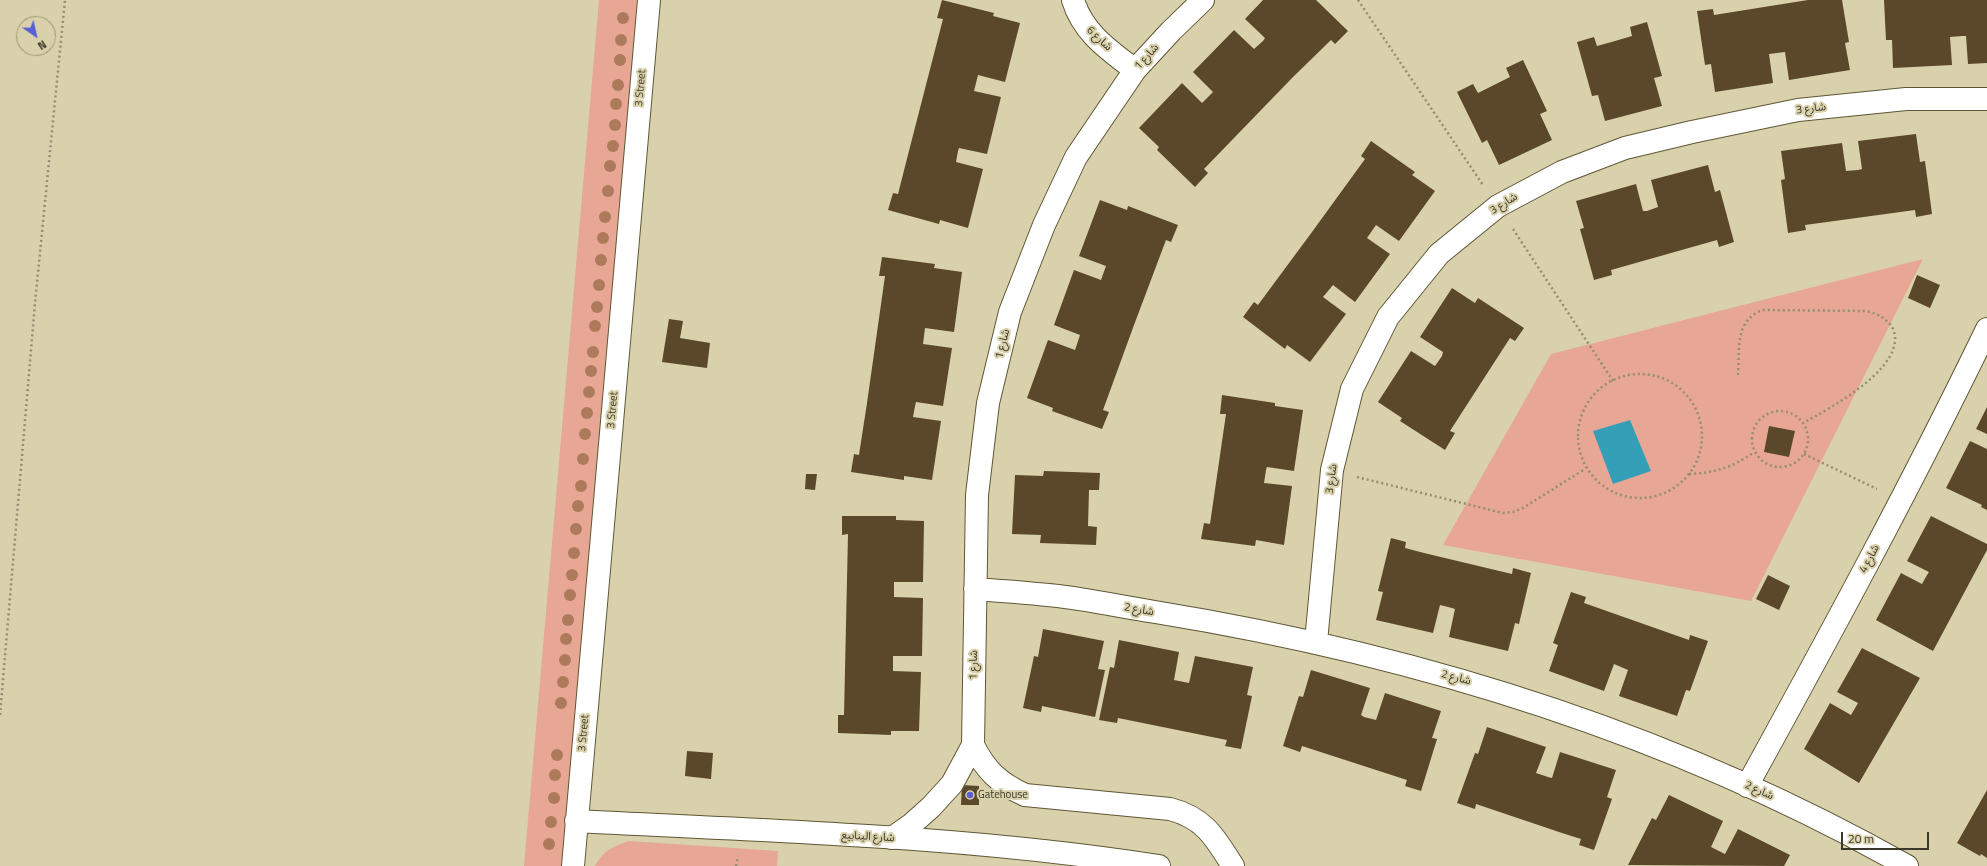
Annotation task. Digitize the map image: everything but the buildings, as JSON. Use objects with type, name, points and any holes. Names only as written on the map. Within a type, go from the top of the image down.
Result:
[{"type":"street","name":"3 Street","points":[[573,866],[649,0]]},
{"type":"street","name":"شارع 6","points":[[1073,0],[1076,11],[1085,26],[1096,39],[1135,70]]},
{"type":"street","name":"شارع 1","points":[[1203,0],[1171,30],[1135,70],[1076,157],[1044,225],[1010,312],[988,403],[977,495],[973,745],[981,762],[993,776],[1008,787],[1026,795],[1170,810],[1191,817],[1209,830],[1233,866]]},
{"type":"street","name":"شارع 3","points":[[1316,642],[1332,470],[1352,389],[1388,317],[1438,254],[1498,206],[1562,172],[1626,148],[1692,132],[1798,110],[1906,99],[1987,99]]},
{"type":"street","name":"شارع 4","points":[[1746,786],[1825,644],[1901,501],[1987,329]]},
{"type":"street","name":"شارع 2","points":[[975,589],[1060,596],[1235,625],[1316,642],[1470,682],[1532,701],[1646,742],[1806,812],[1907,866]]},
{"type":"street","name":"شارع 1","points":[[892,838],[912,824],[931,807],[952,784],[973,745]]},
{"type":"street","name":"شارع الينابيع","points":[[576,821],[892,838],[1008,848],[1159,866]]},
{"type":"path","points":[[0,715],[36,295],[65,0]]},
{"type":"path","points":[[1738,375],[1741,329],[1749,316],[1756,312],[1763,310],[1866,311],[1879,314],[1890,323],[1895,335],[1895,348],[1889,360],[1850,396],[1803,423]]},
{"type":"path","points":[[1638,374],[1661,377],[1681,389],[1696,408],[1702,430],[1700,454],[1689,474],[1670,490],[1648,498],[1620,496],[1599,485],[1585,469],[1578,449],[1578,428],[1584,409],[1596,392],[1613,381],[1638,374]]},
{"type":"path","points":[[1776,411],[1787,411],[1796,415],[1803,423],[1808,433],[1808,444],[1804,454],[1789,466],[1778,468],[1764,462],[1754,452],[1751,442],[1752,431],[1758,421],[1766,414],[1776,411]]},
{"type":"path","points":[[1689,474],[1717,471],[1743,460],[1754,452]]},
{"type":"path","points":[[1804,454],[1901,501]]},
{"type":"path","points":[[1332,470],[1503,513],[1514,512],[1523,508],[1585,469]]},
{"type":"shaded area","points":[[599,0],[649,0],[573,866],[524,866]]},
{"type":"shaded area","points":[[1923,259],[1751,601],[1443,545],[1551,354]]},
{"type":"shaded area","points":[[629,841],[778,851],[777,866],[595,866],[601,856],[609,850]]},
{"type":"water","points":[[1630,420],[1651,471],[1613,484],[1593,431]]},
{"type":"place","name":"Gatehouse","points":[[970,795]]}]
